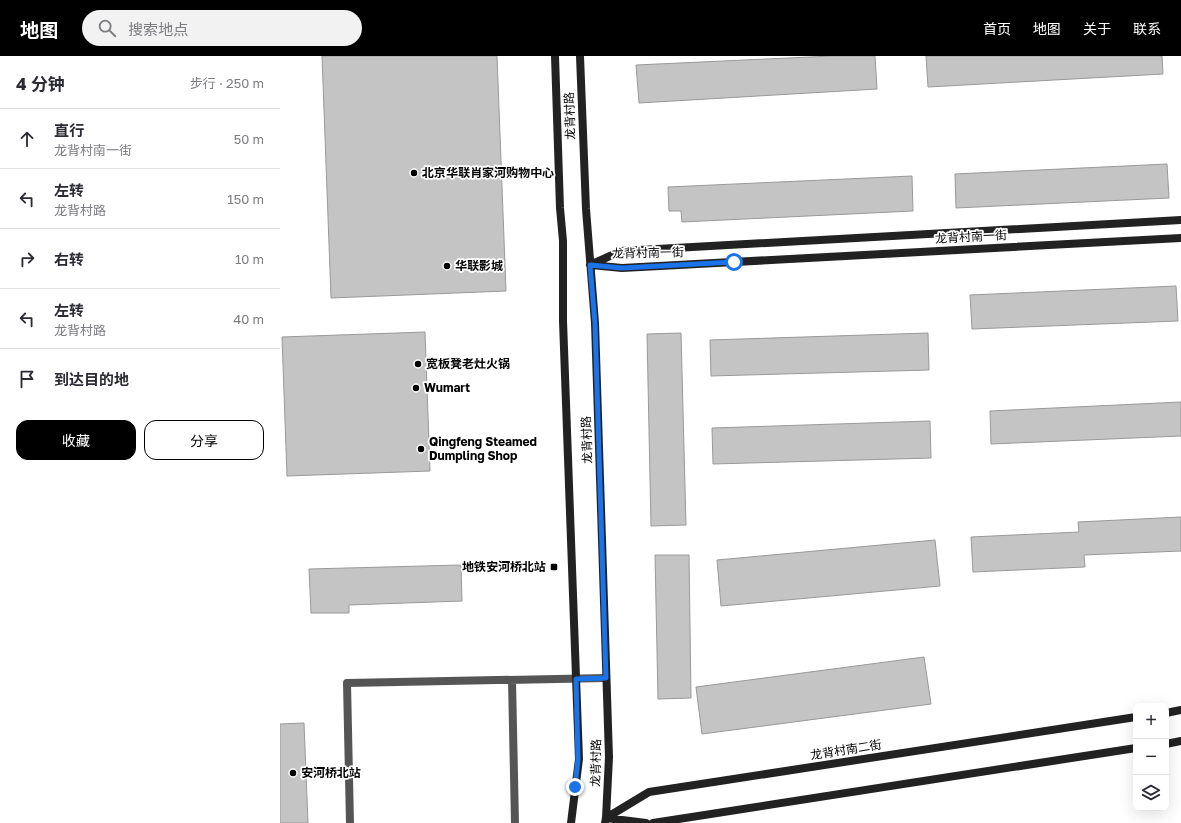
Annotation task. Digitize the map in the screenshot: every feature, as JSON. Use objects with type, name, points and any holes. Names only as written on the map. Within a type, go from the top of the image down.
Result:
[{"type":"street","name":"龙背村路","points":[[555,56],[560,208],[563,241],[563,320],[578,759],[571,823]]},
{"type":"street","name":"龙背村路","points":[[580,56],[586,209],[595,323],[609,757],[605,821]]},
{"type":"street","name":"龙背村南一街","points":[[590,265],[621,251],[1181,220]]},
{"type":"street","name":"龙背村南一街","points":[[590,265],[622,268],[1181,238]]},
{"type":"street","points":[[1169,712],[1181,710]]},
{"type":"street","name":"龙背村南二街","points":[[605,821],[649,792],[1133,717]]},
{"type":"street","points":[[1169,743],[1181,741]]},
{"type":"street","points":[[653,823],[1133,748]]},
{"type":"street","points":[[605,821],[646,823]]},
{"type":"lane","points":[[350,823],[347,683],[606,678]]},
{"type":"lane","points":[[512,680],[515,823]]},
{"type":"building","name":"北京华联肖家河购物中心","points":[[322,56],[497,56],[506,291],[331,298]]},
{"type":"building","points":[[832,56],[875,56],[877,89],[639,103],[636,65]]},
{"type":"building","points":[[926,56],[1162,56],[1163,74],[928,87]]},
{"type":"building","points":[[1167,164],[1169,198],[956,208],[955,174]]},
{"type":"building","points":[[912,176],[913,211],[682,222],[681,211],[669,211],[668,187]]},
{"type":"building","points":[[1176,286],[1178,321],[972,329],[970,295]]},
{"type":"building","points":[[425,332],[430,471],[287,476],[282,337]]},
{"type":"building","points":[[681,333],[686,525],[651,526],[647,334]]},
{"type":"building","points":[[928,333],[929,370],[711,376],[710,340]]},
{"type":"building","points":[[1181,402],[1181,436],[991,444],[990,411]]},
{"type":"building","points":[[930,421],[931,458],[713,464],[712,428]]},
{"type":"building","points":[[1181,517],[1181,551],[1084,555],[1085,567],[973,572],[971,537],[1079,532],[1078,522]]},
{"type":"building","points":[[935,540],[940,586],[721,606],[717,560]]},
{"type":"building","points":[[655,555],[689,555],[691,698],[658,699]]},
{"type":"building","points":[[461,565],[462,601],[349,605],[349,613],[311,613],[309,569]]},
{"type":"building","points":[[924,657],[931,704],[702,734],[696,687]]},
{"type":"building","name":"安河桥北站","points":[[304,723],[308,823],[280,823],[280,724]]},
{"type":"place","name":"北京华联肖家河购物中心","points":[[414,173]]},
{"type":"place","name":"华联影城","points":[[447,266]]},
{"type":"place","name":"宽板凳老灶火锅","points":[[418,364]]},
{"type":"place","name":"Wumart","points":[[416,388]]},
{"type":"place","name":"Qingfeng Steamed Dumpling Shop","points":[[421,449]]},
{"type":"place","name":"地铁安河桥北站","points":[[554,567]]},
{"type":"place","name":"安河桥北站","points":[[293,773]]},
{"type":"route","points":[[575,787],[578,759],[576,679],[606,678],[595,323],[590,265],[622,268],[734,262]]}]
